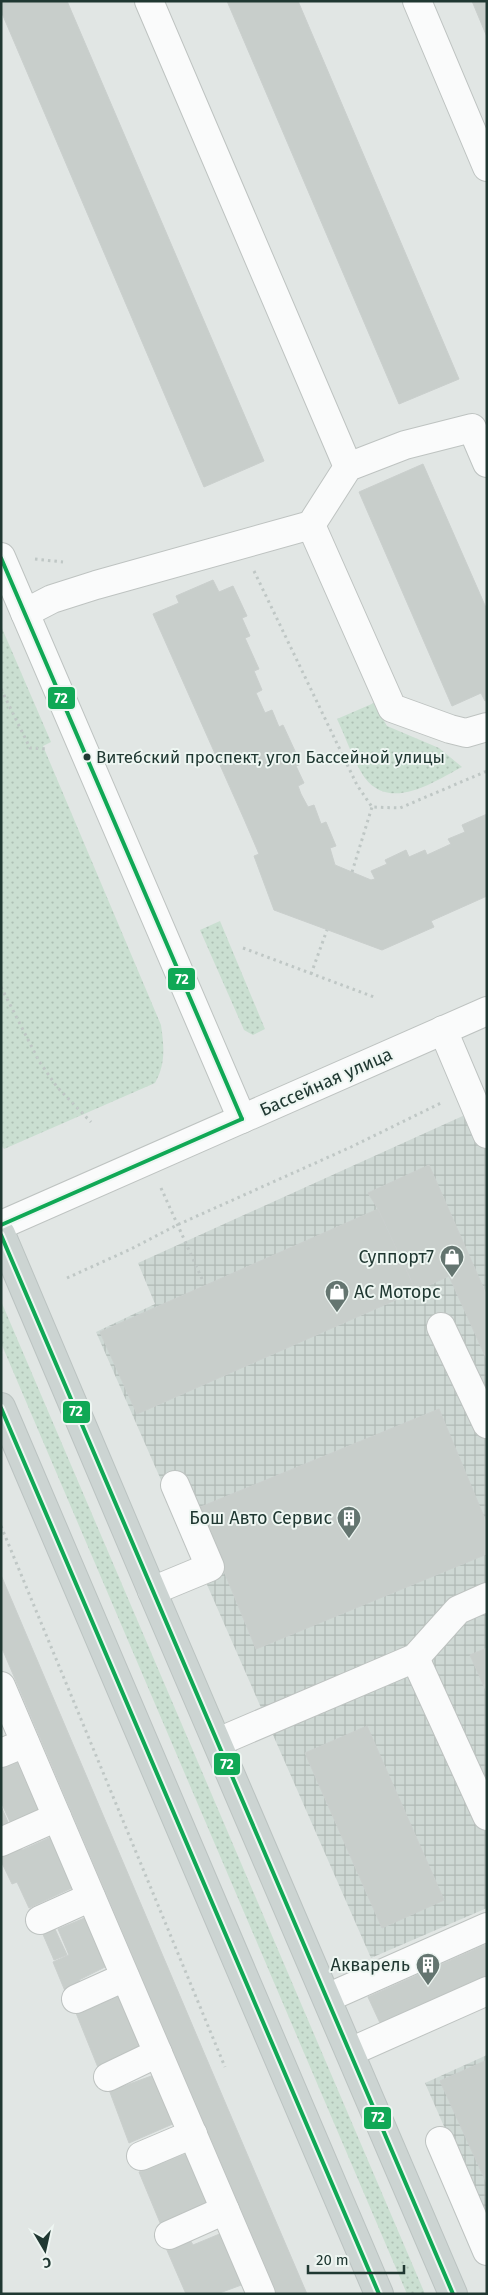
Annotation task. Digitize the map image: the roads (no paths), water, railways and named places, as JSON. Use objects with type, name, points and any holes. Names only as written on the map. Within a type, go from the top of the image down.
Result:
[{"type":"main road","points":[[1,1234],[454,2294]]},
{"type":"main road","points":[[1,1407],[379,2294]]},
{"type":"street","points":[[149,1],[348,467]]},
{"type":"street","points":[[417,1],[487,167]]},
{"type":"street","points":[[25,613],[52,599],[96,585],[311,525],[348,467],[405,445],[472,428],[487,463]]},
{"type":"street","points":[[311,525],[392,708],[450,730],[466,733],[487,727]]},
{"type":"street","points":[[14,558],[25,613],[242,1119]]},
{"type":"street","name":"Бассейная улица","points":[[1,1225],[487,1011]]},
{"type":"street","points":[[443,1030],[487,1134]]},
{"type":"street","points":[[442,1327],[483,1408]]},
{"type":"street","points":[[152,1591],[210,1567],[175,1485]]},
{"type":"street","points":[[218,1742],[416,1658],[458,1610],[487,1597]]},
{"type":"street","points":[[416,1658],[487,1816]]},
{"type":"street","points":[[1,1686],[13,1748],[57,1817],[260,2293]]},
{"type":"street","points":[[1,1842],[57,1817]]},
{"type":"street","points":[[40,1920],[91,1897]]},
{"type":"street","points":[[327,1998],[487,1928]]},
{"type":"street","points":[[76,1999],[125,1977]]},
{"type":"street","points":[[350,2052],[487,1991]]},
{"type":"street","points":[[108,2077],[158,2053]]},
{"type":"street","points":[[141,2156],[193,2134]]},
{"type":"street","points":[[440,2141],[487,2252]]},
{"type":"street","points":[[169,2235],[225,2210]]},
{"type":"place","name":"Витебский проспект, угол Бассейной улицы","points":[[87,757]]},
{"type":"place","name":"Суппорт7","points":[[452,1278]]},
{"type":"place","name":"АС Моторс","points":[[337,1313]]},
{"type":"place","name":"Бош Авто Сервис","points":[[349,1539]]},
{"type":"place","name":"Акварель","points":[[428,1986]]}]
